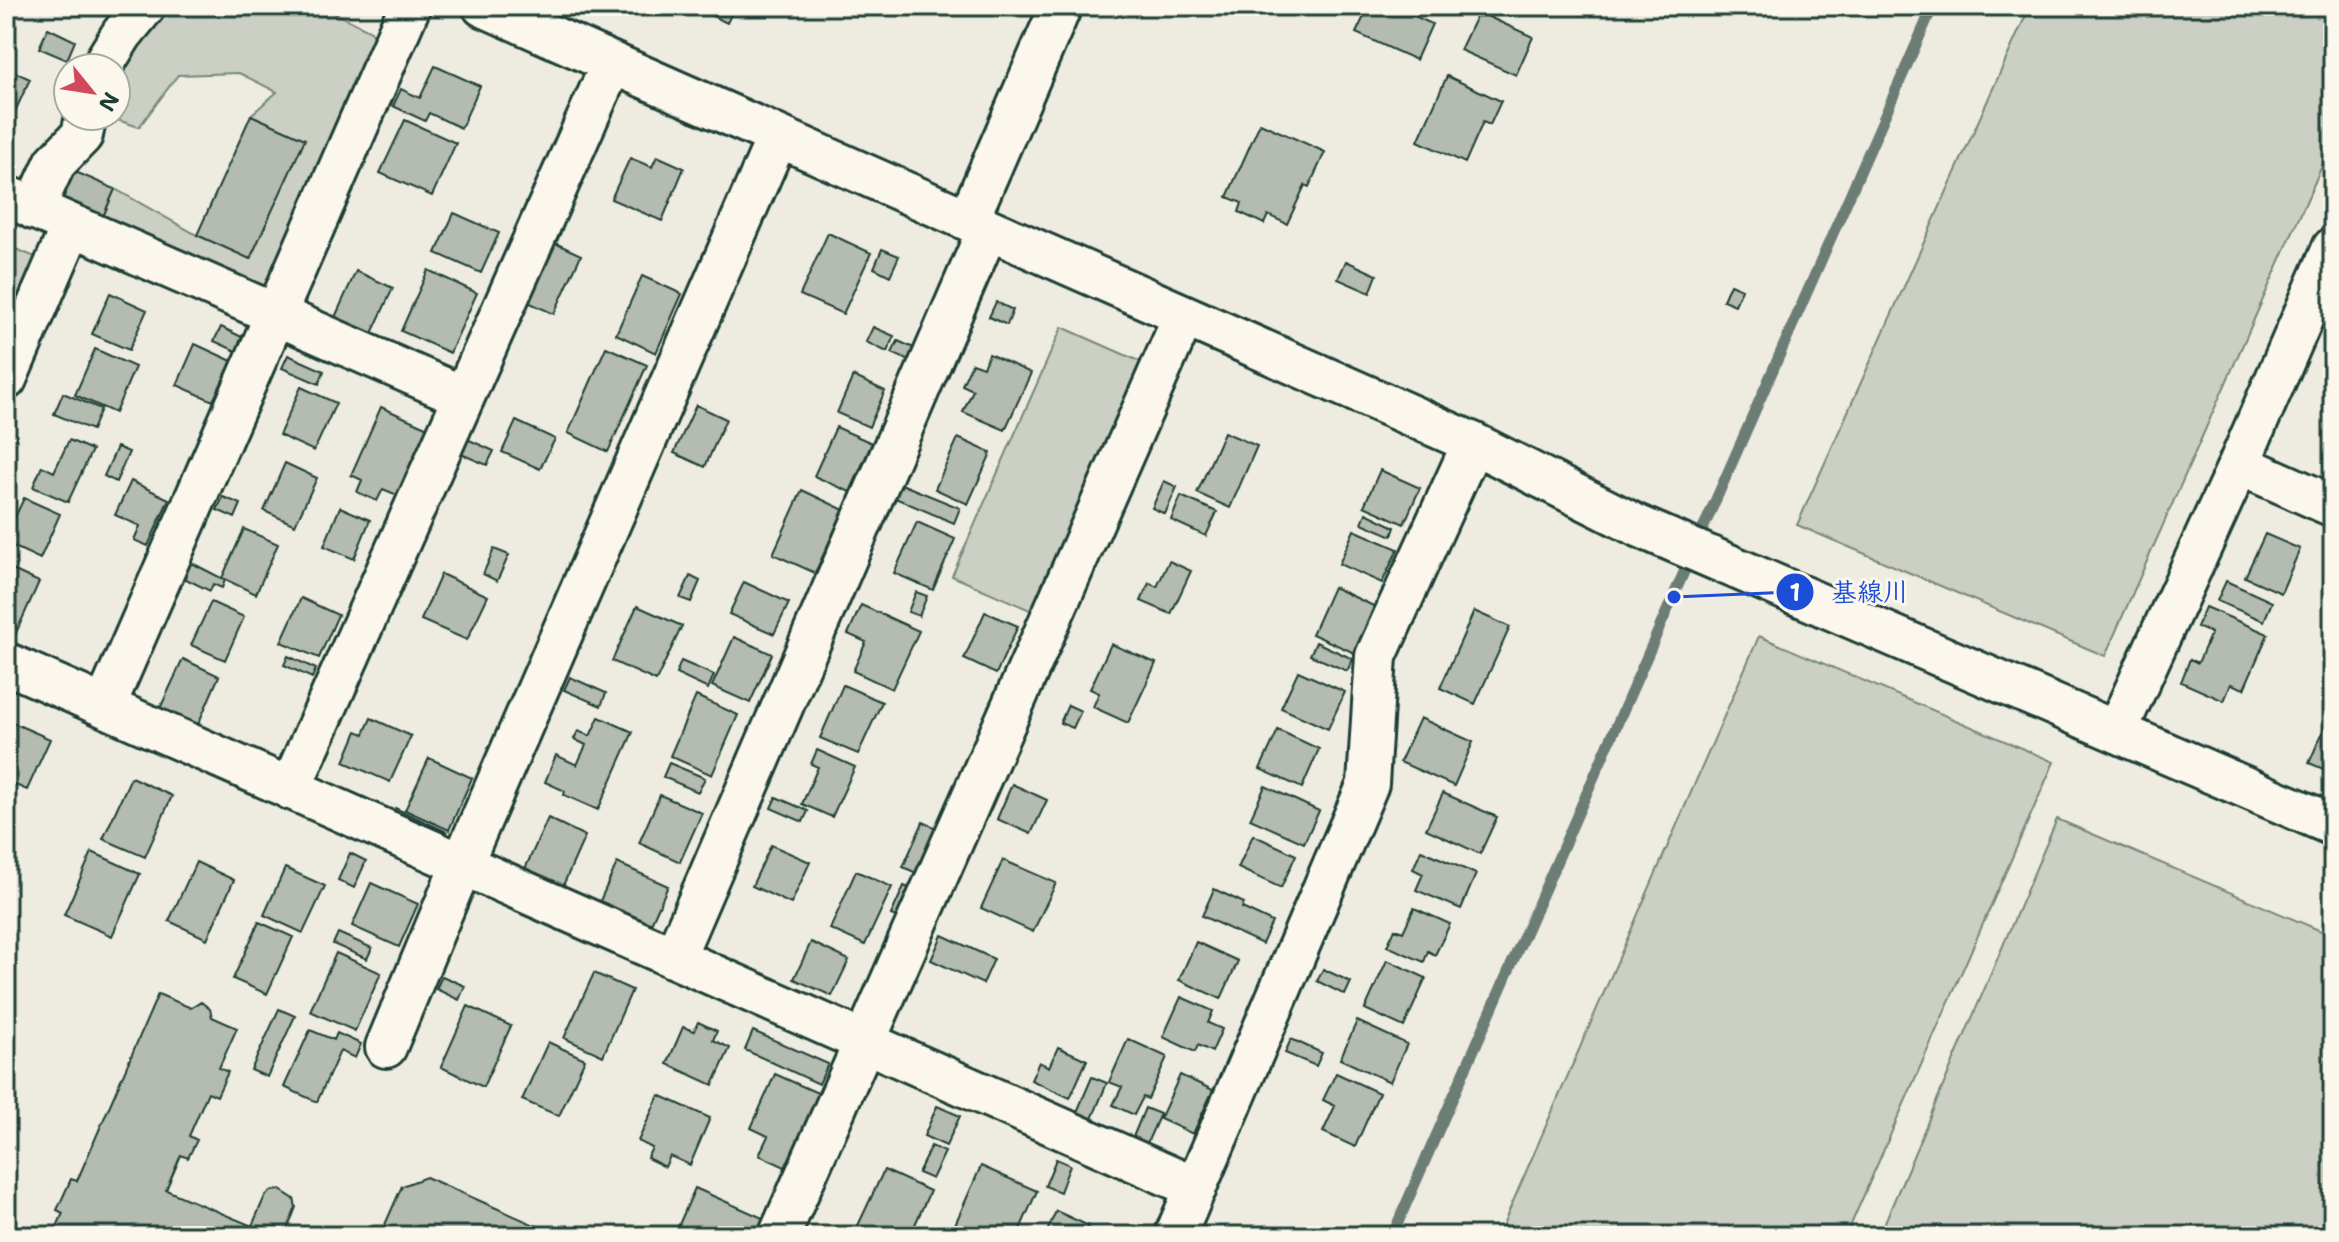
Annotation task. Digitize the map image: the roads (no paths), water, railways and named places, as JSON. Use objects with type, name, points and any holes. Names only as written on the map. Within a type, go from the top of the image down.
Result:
[{"type":"street","points":[[111,52],[145,6]]},
{"type":"street","points":[[105,706],[410,6]]},
{"type":"street","points":[[483,6],[1473,443],[1636,525],[2333,825]]},
{"type":"street","points":[[674,958],[978,225],[1061,6]]},
{"type":"street","points":[[290,789],[612,63]]},
{"type":"street","points":[[83,132],[20,202],[464,397]]},
{"type":"street","points":[[386,1047],[462,864],[778,136]]},
{"type":"street","points":[[6,379],[72,225]]},
{"type":"street","points":[[2117,730],[2239,464],[2333,248]]},
{"type":"street","points":[[779,1236],[1184,316]]},
{"type":"street","points":[[1175,1236],[1368,784],[1376,656],[1473,443]]},
{"type":"street","points":[[2239,464],[2333,506]]},
{"type":"street","points":[[6,663],[1196,1188]]},
{"type":"waterway","points":[[1392,1236],[1933,6]]},
{"type":"place","name":"基線川","points":[[1674,597]]}]
